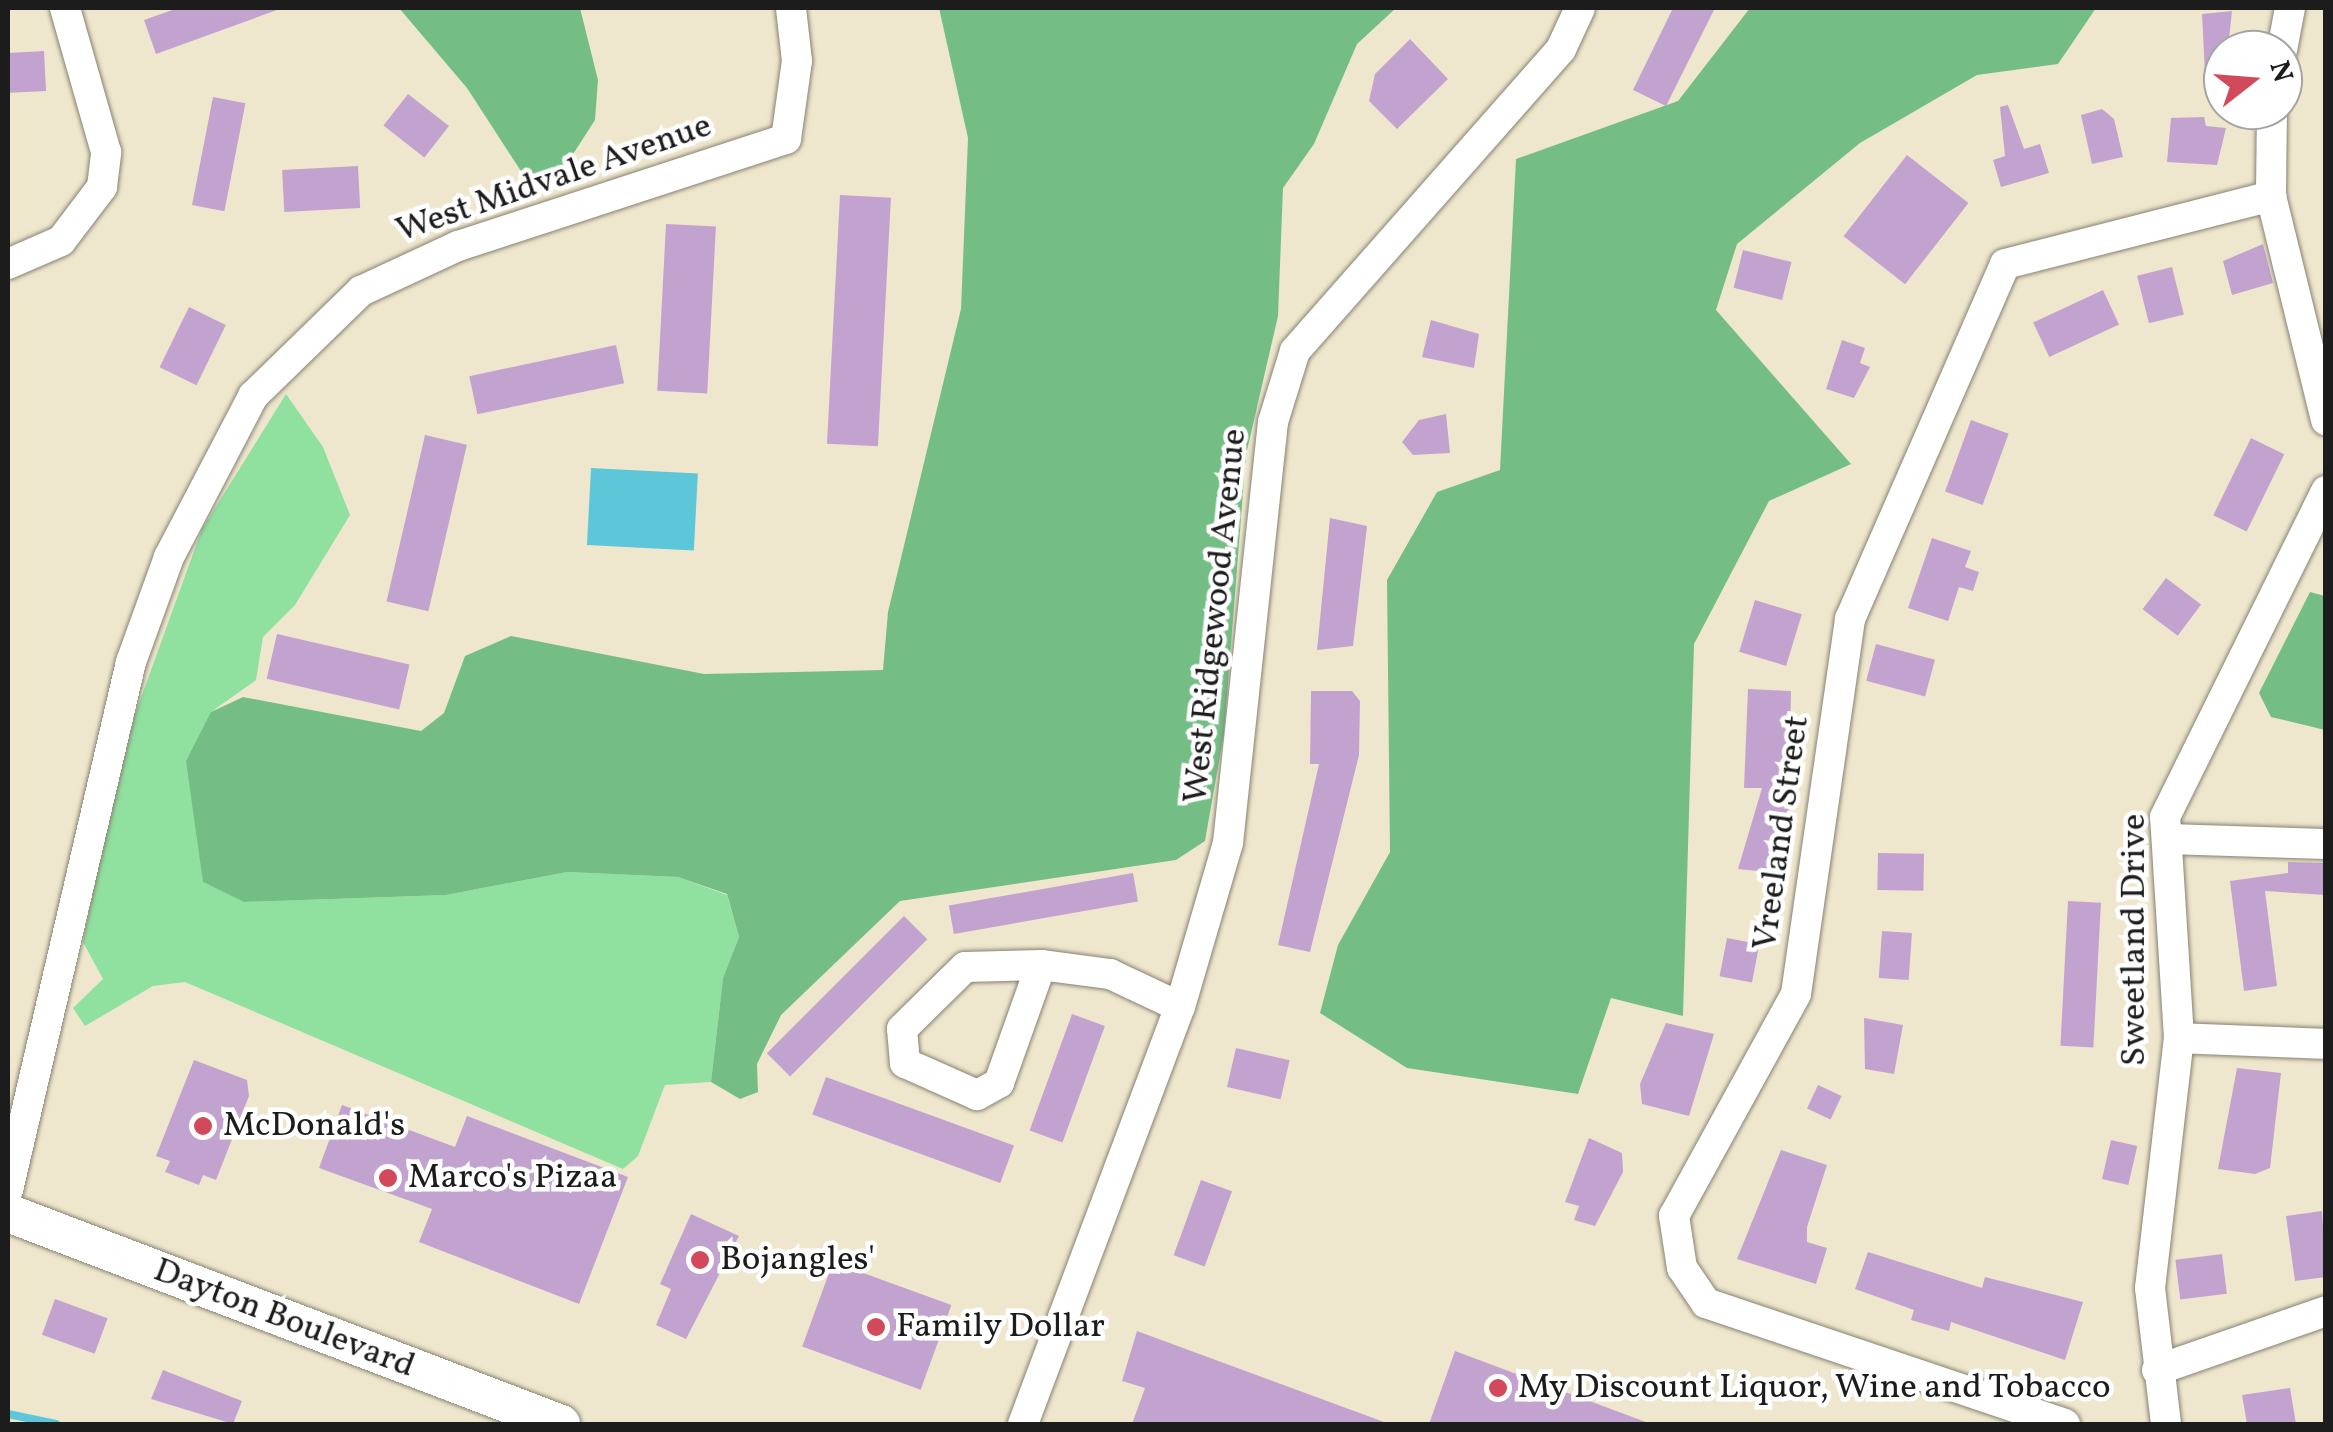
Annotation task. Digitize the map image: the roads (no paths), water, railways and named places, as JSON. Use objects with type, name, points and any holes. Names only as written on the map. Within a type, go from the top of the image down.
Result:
[{"type":"main road","name":"Dayton Boulevard","points":[[8,1213],[561,1424]]},
{"type":"street","points":[[8,264],[61,241],[102,187],[106,152],[65,8]]},
{"type":"street","name":"West Midvale Avenue","points":[[8,1190],[131,662],[169,556],[253,396],[360,291],[458,246],[786,139],[797,61],[791,8]]},
{"type":"street","name":"West Ridgewood Avenue","points":[[1023,1424],[1180,1006],[1244,756],[1272,422],[1295,351],[1560,49],[1580,8]]},
{"type":"street","points":[[2272,130],[2271,196],[2326,420]]},
{"type":"street","name":"Vreeland Street","points":[[2064,1424],[1706,1303],[1682,1268],[1674,1216],[1796,994],[1850,619],[2005,264],[2271,196]]},
{"type":"street","name":"Sweetland Drive","points":[[2166,1424],[2150,1288],[2179,1038],[2167,839],[2177,778],[2268,619],[2326,490]]},
{"type":"street","points":[[2167,839],[2326,844]]},
{"type":"street","points":[[1041,966],[999,1083],[977,1095],[906,1063],[902,1029],[964,967],[1041,966],[1110,974],[1180,1006]]},
{"type":"street","points":[[2179,1038],[2326,1044]]},
{"type":"street","points":[[2158,1370],[2326,1311]]},
{"type":"water","points":[[591,468],[698,474],[694,550],[587,545]]},
{"type":"waterway","points":[[8,1414],[56,1424]]},
{"type":"place","name":"McDonald's","points":[[203,1126]]},
{"type":"place","name":"Marco's Pizaa","points":[[388,1178]]},
{"type":"place","name":"Bojangles'","points":[[700,1260]]},
{"type":"place","name":"Family Dollar","points":[[876,1327]]},
{"type":"place","name":"My Discount Liquor, Wine and Tobacco","points":[[1498,1388]]}]
